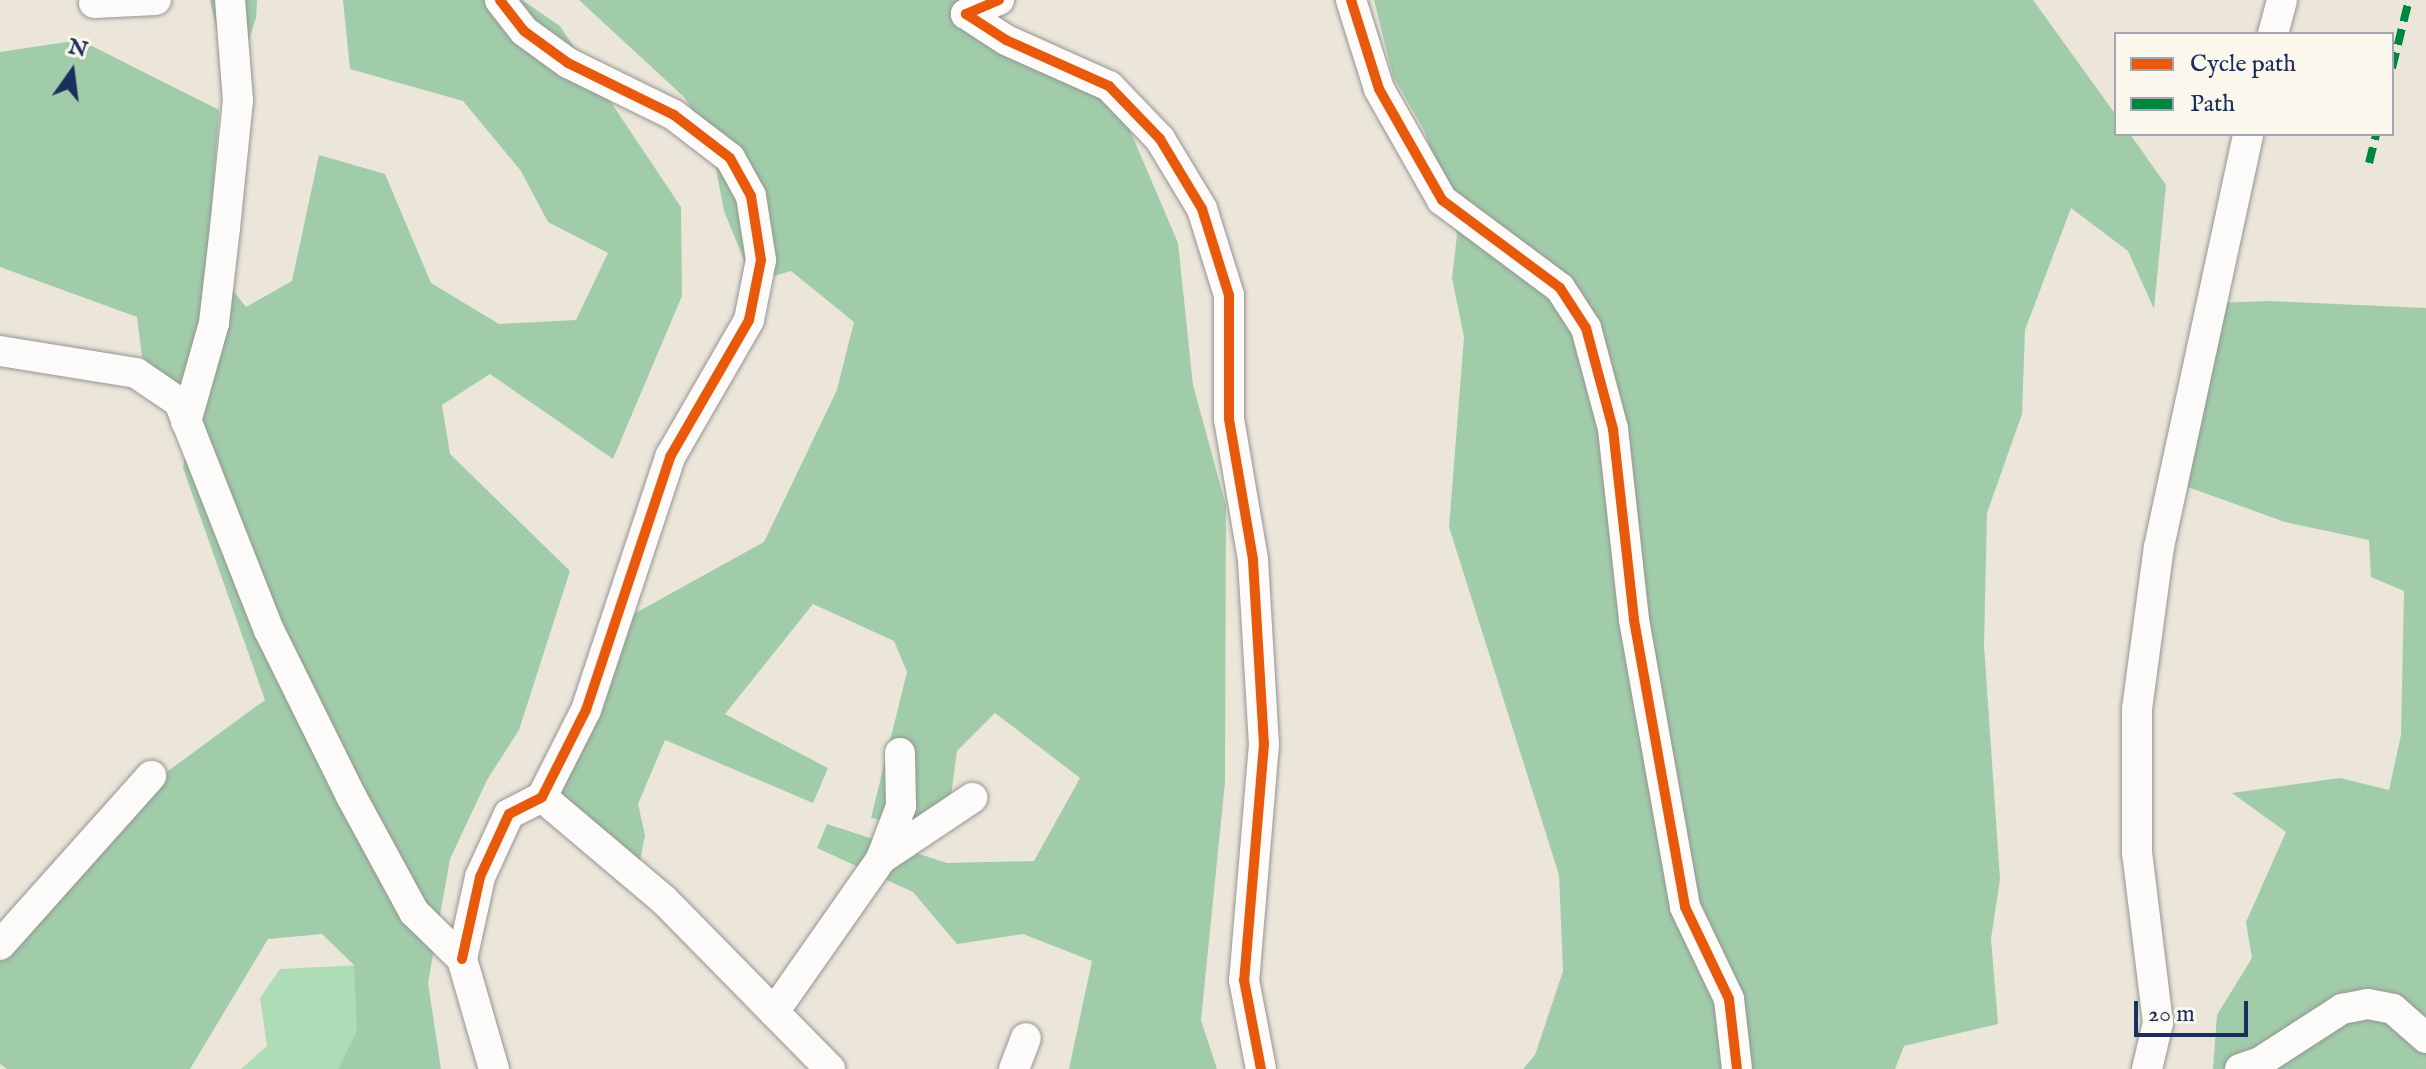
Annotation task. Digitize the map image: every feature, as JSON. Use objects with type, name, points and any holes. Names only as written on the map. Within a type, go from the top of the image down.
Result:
[{"type":"street","points":[[94,3],[156,0]]},
{"type":"street","points":[[186,422],[214,323],[225,228],[238,101],[230,0]]},
{"type":"street","points":[[494,1069],[462,959],[480,877],[509,814],[542,797],[586,710],[670,457],[749,320],[761,260],[751,196],[730,158],[674,115],[568,63],[524,31],[500,0]]},
{"type":"street","points":[[999,0],[966,14],[1006,40],[1109,86],[1160,139],[1202,209],[1229,295],[1229,419],[1253,560],[1264,744],[1244,980],[1261,1069]]},
{"type":"street","points":[[1351,0],[1379,89],[1442,200],[1560,288],[1586,328],[1613,429],[1634,620],[1685,907],[1729,999],[1737,1069]]},
{"type":"street","points":[[2274,32],[2282,0]]},
{"type":"street","points":[[2147,1069],[2158,1023],[2137,853],[2137,709],[2159,547],[2248,136]]},
{"type":"street","points":[[0,351],[136,373],[179,402],[269,630],[351,796],[414,912],[462,959]]},
{"type":"street","points":[[774,1012],[881,859],[901,806],[900,753]]},
{"type":"street","points":[[1,942],[151,776]]},
{"type":"street","points":[[542,797],[664,900],[830,1069]]},
{"type":"street","points":[[881,859],[972,798]]},
{"type":"street","points":[[2240,1069],[2260,1062],[2342,1009],[2368,1004],[2393,1009],[2426,1038]]},
{"type":"street","points":[[2125,1069],[2158,1023]]},
{"type":"street","points":[[1014,1069],[1026,1038]]},
{"type":"green space","points":[[210,0],[257,0],[256,18],[231,93]]},
{"type":"green space","points":[[343,0],[522,0],[560,26],[681,207],[682,296],[613,459],[490,374],[442,405],[450,454],[570,571],[519,730],[487,780],[450,859],[428,983],[441,1069],[338,1069],[357,1031],[354,965],[322,934],[268,939],[190,1069],[7,1069],[0,1064],[0,941],[164,774],[265,700],[183,468],[194,396],[142,357],[137,317],[0,267],[0,52],[80,40],[219,110],[208,258],[246,307],[292,281],[319,155],[385,174],[431,283],[499,324],[576,320],[608,253],[548,222],[521,171],[463,101],[350,69]]},
{"type":"green space","points":[[579,0],[968,0],[1064,60],[1129,128],[1178,243],[1193,385],[1226,506],[1225,782],[1201,1020],[1217,1069],[1069,1069],[1092,961],[1023,934],[957,944],[913,892],[817,848],[827,824],[947,863],[1034,861],[1080,778],[995,713],[957,751],[946,833],[871,818],[907,672],[894,641],[813,604],[725,714],[828,768],[813,803],[665,740],[638,804],[645,835],[638,871],[579,819],[546,766],[601,632],[764,542],[837,390],[854,322],[791,271],[753,282],[724,211],[710,137],[684,97]]},
{"type":"green space","points":[[1374,0],[2033,0],[2114,112],[2114,136],[2131,136],[2166,185],[2154,309],[2128,251],[2071,208],[2025,330],[2022,414],[1987,513],[1984,645],[2000,879],[1991,939],[1998,1024],[1904,1046],[1895,1069],[1523,1069],[1535,1055],[1563,971],[1559,875],[1449,527],[1464,337],[1452,278],[1457,235],[1425,132],[1393,76]]},
{"type":"green space","points":[[2269,301],[2426,308],[2426,1069],[2213,1069],[2217,1015],[2252,958],[2246,922],[2286,832],[2232,793],[2340,778],[2389,790],[2401,735],[2404,591],[2371,577],[2369,540],[2285,522],[2182,485],[2215,303]]},
{"type":"green space","points":[[361,965],[357,1069],[241,1069],[267,1046],[260,998],[280,969]]},
{"type":"marked path","points":[[2394,60],[2409,0]]},
{"type":"marked path","points":[[2369,163],[2376,136]]},
{"type":"cycle path","points":[[462,959],[480,877],[509,814],[542,797],[586,710],[670,457],[749,320],[761,260],[751,196],[730,158],[674,115],[568,63],[524,31],[500,0]]},
{"type":"cycle path","points":[[999,0],[966,14],[1006,40],[1109,86],[1160,139],[1202,209],[1229,295],[1229,419],[1253,560],[1264,744],[1244,980],[1261,1069]]},
{"type":"cycle path","points":[[1351,0],[1379,89],[1442,200],[1560,288],[1586,328],[1613,429],[1634,620],[1685,907],[1729,999],[1737,1069]]}]
